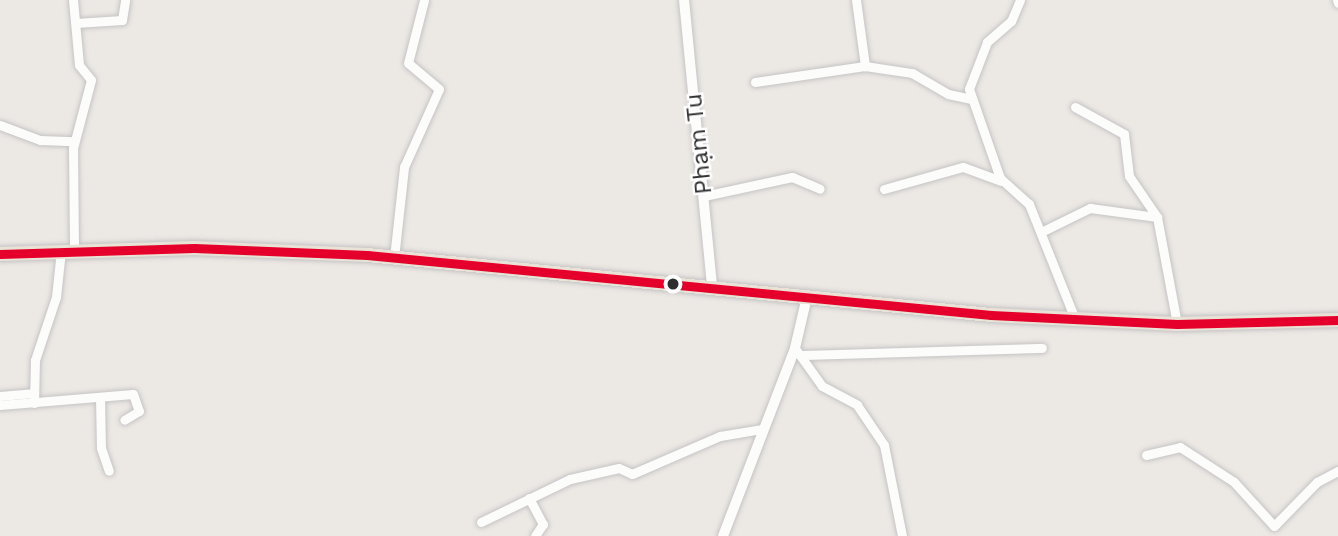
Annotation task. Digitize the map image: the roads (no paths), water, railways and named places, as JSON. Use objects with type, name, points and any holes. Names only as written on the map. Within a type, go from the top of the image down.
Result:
[{"type":"highway","points":[[0,254],[67,249],[394,258],[1075,319],[1177,324],[1338,320]]},
{"type":"street","points":[[33,398],[67,249],[74,141],[91,80],[79,65],[73,0]]},
{"type":"street","points":[[76,23],[122,20],[125,0]]},
{"type":"street","points":[[394,258],[404,167],[439,89],[408,63],[424,0]]},
{"type":"street","name":"Phạm Tu","points":[[684,0],[712,288]]},
{"type":"street","points":[[856,0],[865,66]]},
{"type":"street","points":[[1001,181],[971,99],[971,78],[987,42],[1011,21],[1020,0]]},
{"type":"street","points":[[755,82],[865,66],[912,73],[948,94],[971,99]]},
{"type":"street","points":[[1074,107],[1124,134],[1129,176],[1157,218],[1177,324]]},
{"type":"street","points":[[0,125],[40,140],[74,141]]},
{"type":"street","points":[[884,189],[963,167],[1001,181],[1029,204],[1075,319]]},
{"type":"street","points":[[704,196],[774,178],[800,178],[820,189]]},
{"type":"street","points":[[1041,232],[1090,208],[1157,218]]},
{"type":"street","points":[[723,536],[762,429],[798,351],[807,297]]},
{"type":"street","points":[[798,351],[1042,348]]},
{"type":"street","points":[[798,351],[822,386],[857,405],[884,445],[902,536]]},
{"type":"street","points":[[0,396],[137,397],[138,414],[124,420]]},
{"type":"street","points":[[100,397],[100,448],[109,471]]},
{"type":"street","points":[[0,405],[33,398]]},
{"type":"street","points":[[481,522],[577,477],[619,468],[632,474],[720,436],[762,429]]},
{"type":"street","points":[[1146,455],[1180,447],[1234,482],[1274,526],[1317,482],[1338,471]]},
{"type":"street","points":[[528,498],[543,524],[535,536]]}]
